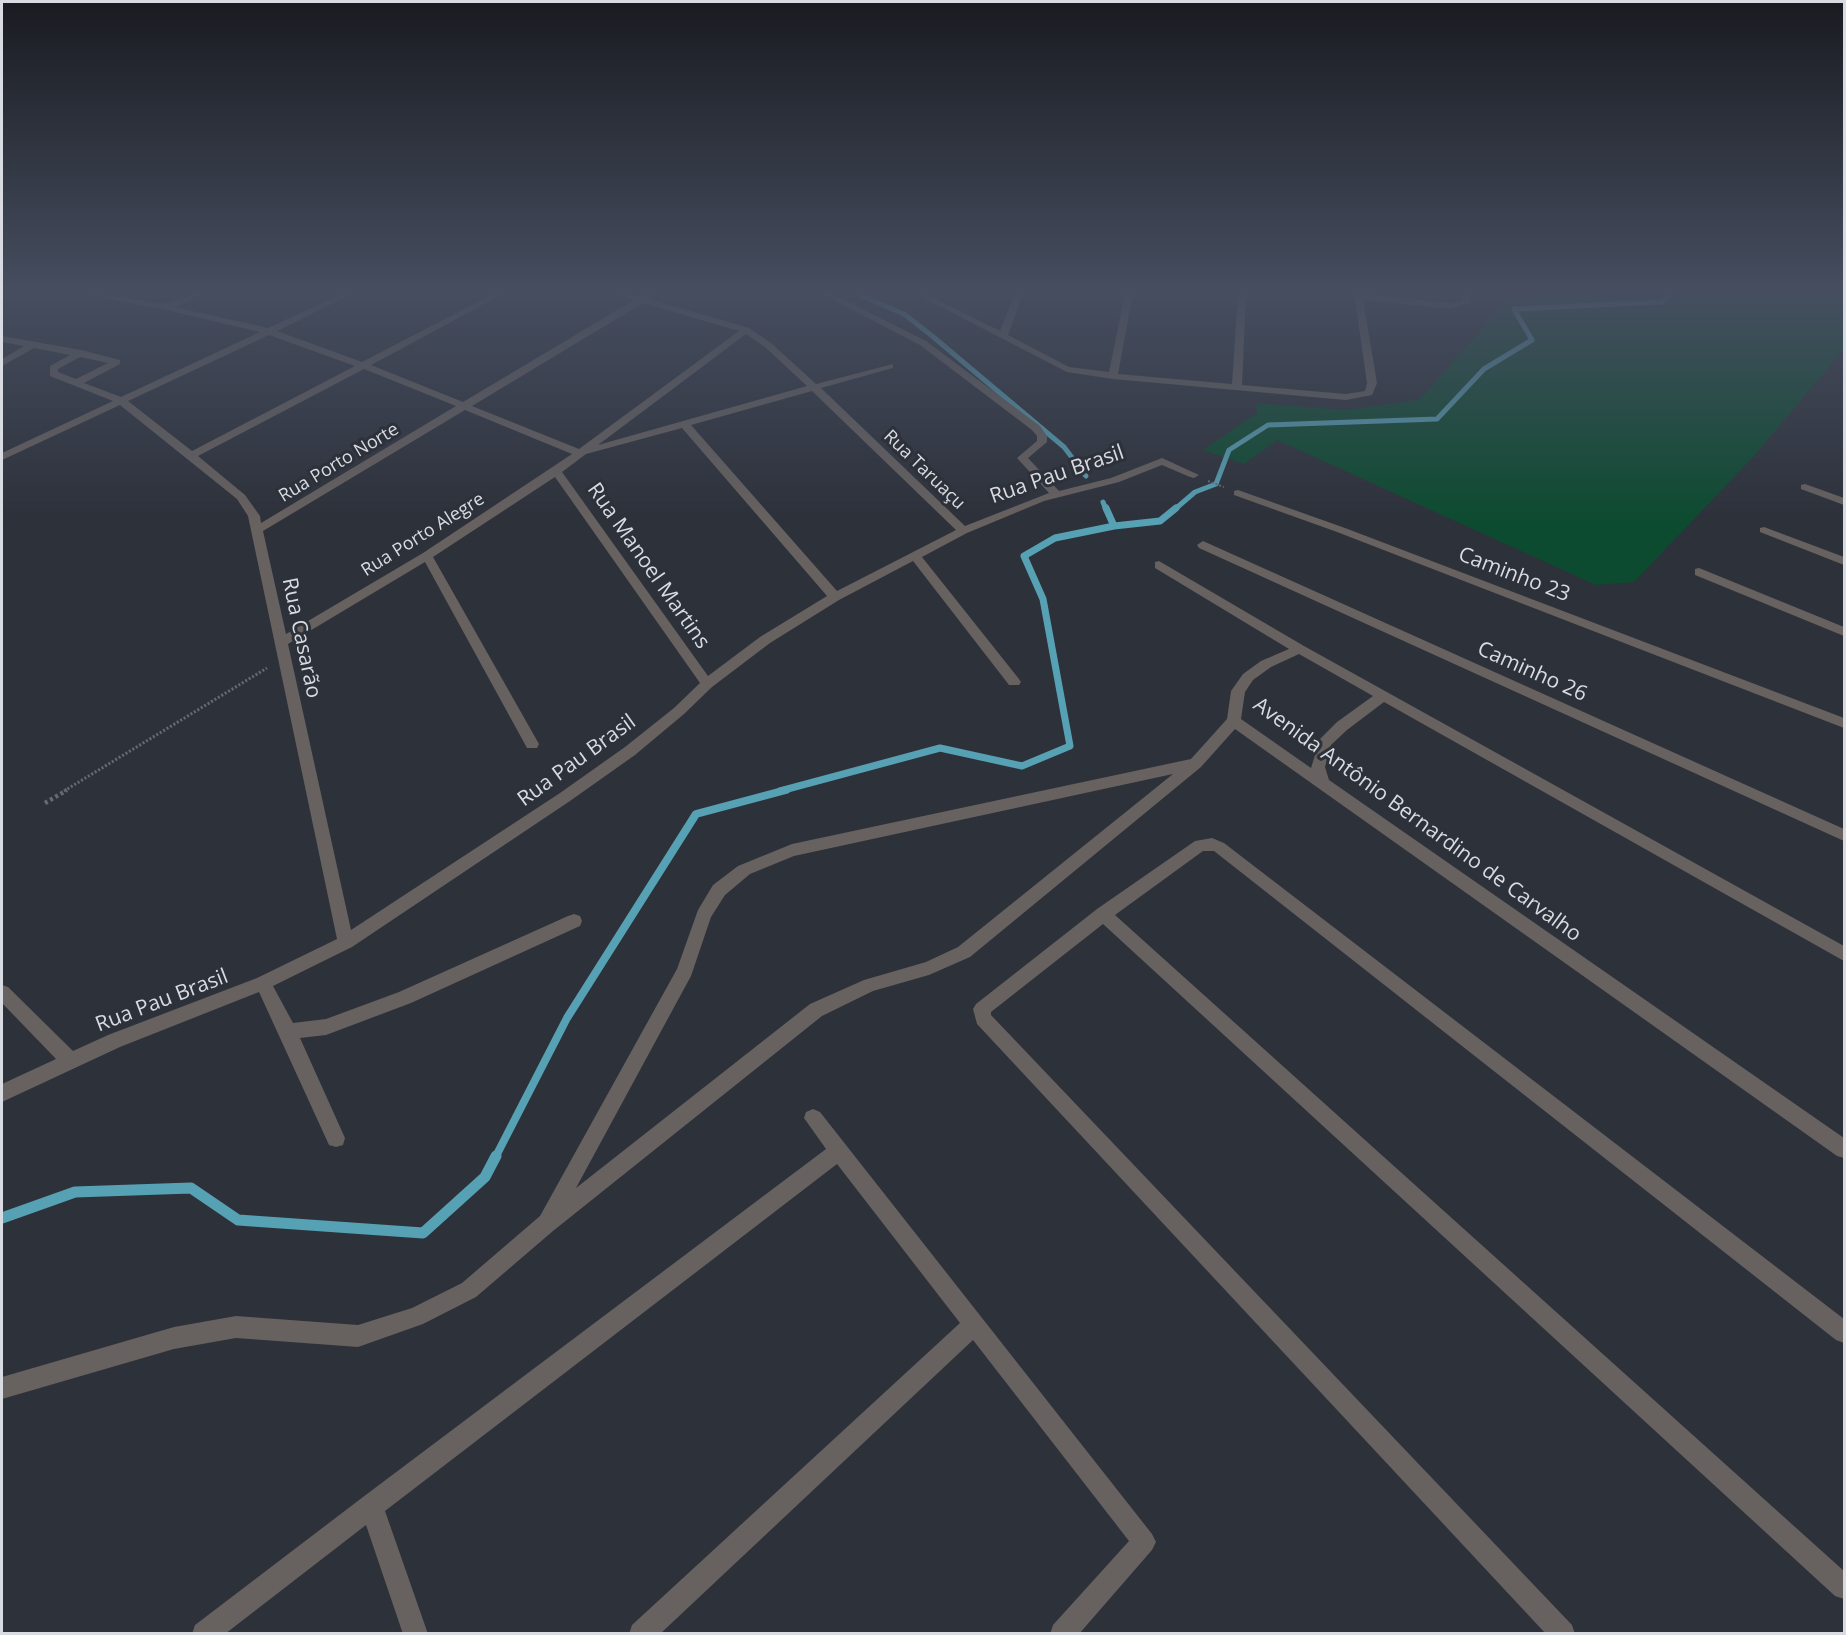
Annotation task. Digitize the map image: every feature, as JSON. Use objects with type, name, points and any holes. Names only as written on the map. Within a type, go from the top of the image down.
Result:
[{"type":"street","name":"Rua Casarão","points":[[54,369],[52,372],[54,375],[120,400],[192,455],[241,497],[254,516],[346,942]]},
{"type":"street","points":[[76,384],[105,369]]},
{"type":"street","points":[[2,457],[186,369]]},
{"type":"street","points":[[192,455],[359,369]]},
{"type":"street","points":[[373,369],[580,453],[686,426],[879,369]]},
{"type":"street","name":"Rua Porto Norte","points":[[257,530],[527,369]]},
{"type":"street","name":"Rua Porto Alegre","points":[[281,642],[427,556],[556,471],[693,369]]},
{"type":"street","name":"Rua Taruaçu","points":[[795,369],[963,531]]},
{"type":"street","points":[[958,369],[1036,428],[1042,436],[1042,442],[1022,458],[1056,494]]},
{"type":"street","points":[[1069,369],[1113,376],[1346,397],[1369,393],[1372,383],[1370,369]]},
{"type":"street","points":[[1113,376],[1114,369]]},
{"type":"street","points":[[1237,387],[1238,369]]},
{"type":"street","points":[[686,426],[836,597]]},
{"type":"street","name":"Rua Pau Brasil","points":[[2,1093],[69,1061],[263,983],[346,942],[565,797],[630,751],[679,711],[707,684],[765,640],[836,597],[963,531],[1056,494],[1115,480],[1155,462],[1162,461],[1194,475]]},
{"type":"street","name":"Rua Manoel Martins","points":[[556,471],[707,684]]},
{"type":"street","points":[[1805,487],[1845,502]]},
{"type":"street","name":"Caminho 23","points":[[1238,493],[1341,530],[1845,723]]},
{"type":"street","points":[[1764,530],[1845,561]]},
{"type":"street","name":"Caminho 26","points":[[1203,545],[1845,835]]},
{"type":"street","points":[[427,556],[532,744]]},
{"type":"street","points":[[916,557],[1014,682]]},
{"type":"street","points":[[1159,565],[1299,649],[1845,954]]},
{"type":"street","points":[[1699,572],[1845,632]]},
{"type":"street","name":"Avenida Antônio Bernardino de Carvalho","points":[[1299,649],[1266,664],[1248,677],[1238,691],[1234,721],[1845,1149]]},
{"type":"street","points":[[1322,782],[1318,767],[1325,743],[1342,726],[1383,696]]},
{"type":"street","points":[[2,1388],[174,1338],[236,1327],[358,1336],[416,1317],[469,1290],[546,1224],[816,1010],[870,985],[929,968],[964,952],[1196,763],[1234,721]]},
{"type":"street","points":[[546,1224],[685,971],[704,915],[719,890],[744,870],[792,850],[1196,763]]},
{"type":"street","points":[[1563,1634],[981,1015],[985,1007],[1103,914],[1200,845],[1212,844],[1219,847],[1845,1332]]},
{"type":"street","points":[[1103,914],[1845,1587]]},
{"type":"street","points":[[288,1032],[326,1027],[405,998],[574,921]]},
{"type":"street","points":[[263,983],[336,1138]]},
{"type":"street","points":[[2,992],[69,1061]]},
{"type":"street","points":[[813,1118],[1144,1542],[1062,1634]]},
{"type":"street","points":[[204,1634],[839,1151]]},
{"type":"street","points":[[641,1634],[974,1324]]},
{"type":"street","points":[[371,1505],[416,1634]]},
{"type":"path","points":[[1194,475],[1238,493]]},
{"type":"path","points":[[45,803],[285,657]]},
{"type":"green space","points":[[1446,369],[1827,369],[1754,456],[1634,582],[1596,585],[1277,440],[1244,464],[1203,450],[1257,413],[1256,403],[1345,410],[1419,400]]},
{"type":"waterway","points":[[972,369],[1064,447],[1086,476]]},
{"type":"waterway","points":[[1174,510],[1195,492],[1216,484],[1229,450],[1268,425],[1437,419],[1484,369]]},
{"type":"waterway","points":[[1103,502],[1106,510]]},
{"type":"waterway","points":[[1106,508],[1114,526]]},
{"type":"waterway","points":[[1114,526],[1160,521],[1176,508]]},
{"type":"waterway","points":[[780,791],[940,748],[1022,766],[1070,746],[1043,599],[1024,556],[1055,538],[1114,526]]},
{"type":"waterway","points":[[495,1158],[567,1018],[696,814],[786,790]]},
{"type":"waterway","points":[[2,1218],[75,1192],[191,1188],[238,1220],[423,1233],[485,1177],[496,1156]]}]
